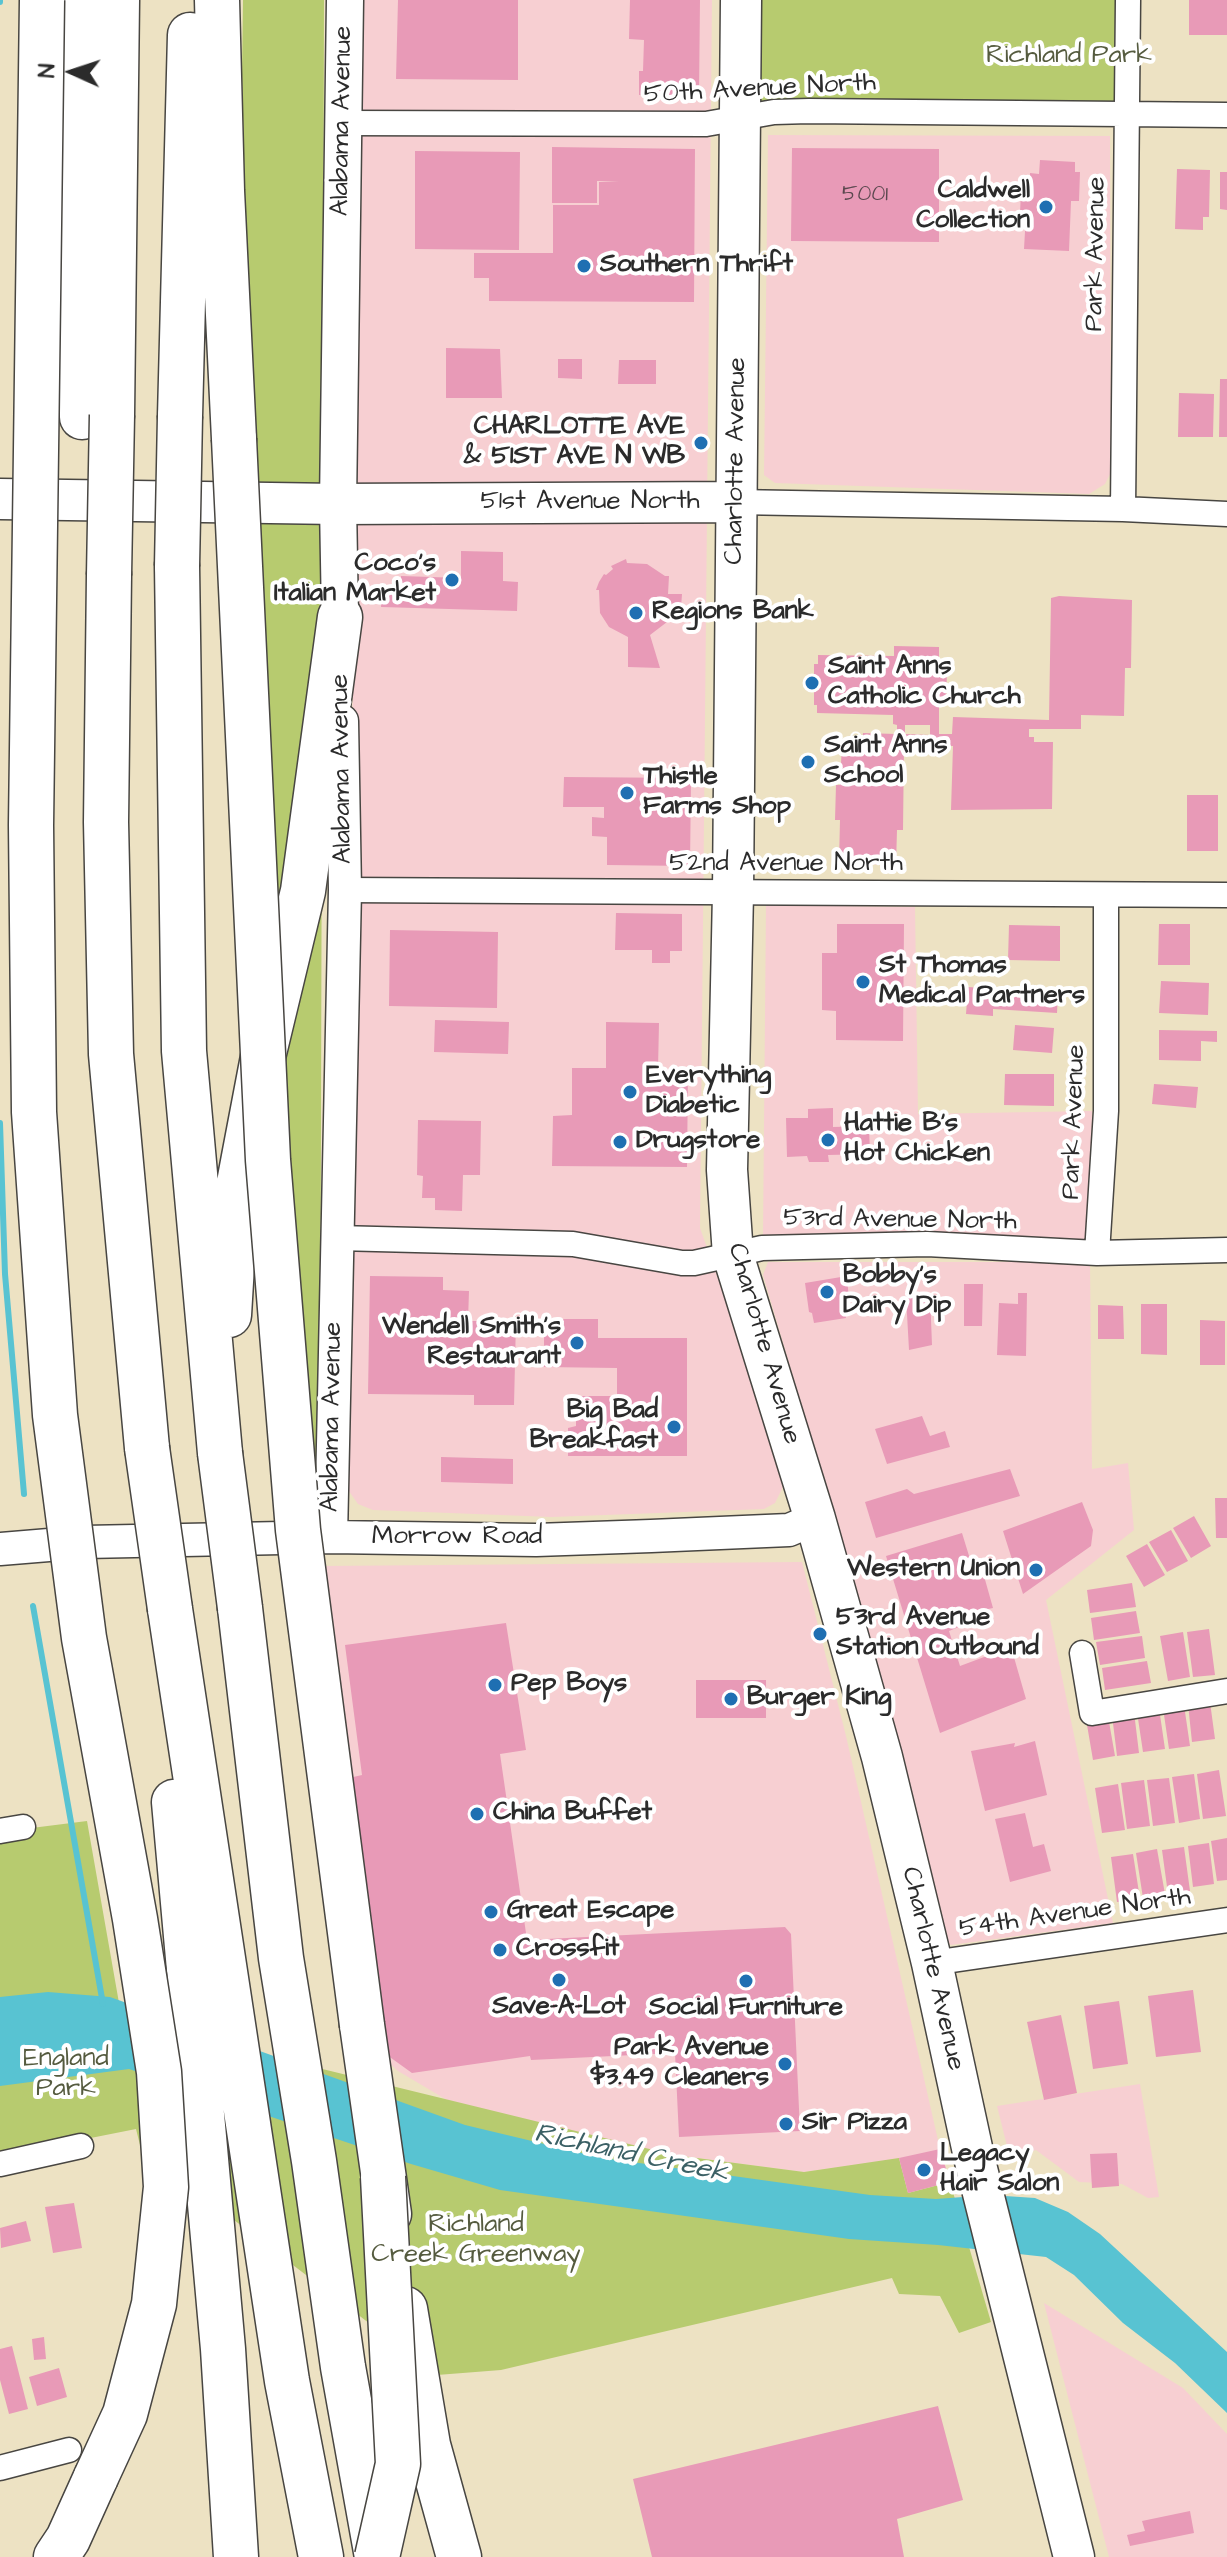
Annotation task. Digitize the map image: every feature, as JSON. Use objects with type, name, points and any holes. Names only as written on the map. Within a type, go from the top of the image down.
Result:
[{"type":"highway","points":[[42,0],[31,825],[34,1112],[57,1430],[84,1638],[135,1919],[159,2072],[166,2187],[154,2304],[125,2414],[68,2539],[56,2557]]},
{"type":"highway","points":[[75,0],[97,416],[111,1054],[147,1448],[205,1950],[252,2160],[287,2381],[321,2557]]},
{"type":"highway","points":[[97,416],[117,0]]},
{"type":"highway","points":[[191,0],[177,566],[184,1051],[220,1453],[281,1958],[343,2367],[377,2557]]},
{"type":"highway","points":[[217,0],[222,191],[268,1160],[298,1530],[383,2177],[428,2445],[459,2557]]},
{"type":"highway","points":[[220,1453],[236,1199],[263,1057],[303,891],[340,617]]},
{"type":"highway","points":[[205,1950],[205,2145],[223,2349],[236,2557]]},
{"type":"highway","points":[[377,2557],[398,2464],[383,2177]]},
{"type":"main road","name":"Alabama Avenue","points":[[340,617],[338,504],[345,0]]},
{"type":"main road","name":"Charlotte Avenue","points":[[741,0],[733,893],[727,1170],[733,1255],[815,1519],[882,1757],[932,1963],[974,2157],[1074,2557]]},
{"type":"main road","name":"51st Avenue North","points":[[0,499],[338,504],[736,502]]},
{"type":"street","name":"Park Avenue","points":[[1123,509],[1128,0]]},
{"type":"street","name":"50th Avenue North","points":[[344,123],[706,124],[774,112],[809,111],[1227,115]]},
{"type":"street","name":"51st Avenue North","points":[[736,502],[1123,509],[1227,514]]},
{"type":"street","name":"Alabama Avenue","points":[[331,1537],[345,890],[340,617]]},
{"type":"street","name":"52nd Avenue North","points":[[345,890],[1227,895]]},
{"type":"street","name":"Park Avenue","points":[[1097,1253],[1106,1111],[1106,896]]},
{"type":"street","name":"53rd Avenue North","points":[[337,1238],[573,1244],[672,1263],[694,1263],[757,1248],[927,1244],[1097,1253],[1227,1250]]},
{"type":"street","name":"Morrow Road","points":[[0,1549],[85,1542],[331,1537],[536,1540],[651,1536],[789,1530],[815,1519]]},
{"type":"street","points":[[1082,1653],[1092,1713],[1227,1691]]},
{"type":"street","name":"54th Avenue North","points":[[932,1963],[1227,1920]]},
{"type":"street","points":[[0,2164],[81,2146]]},
{"type":"street","points":[[0,2468],[69,2450]]},
{"type":"shaded area","points":[[362,0],[712,0],[700,1228],[726,1301],[783,1487],[775,1503],[764,1509],[552,1517],[373,1510],[358,1504],[346,1487],[343,1417]]},
{"type":"shaded area","points":[[768,135],[1110,136],[1111,472],[1105,484],[1089,494],[775,483],[764,475]]},
{"type":"shaded area","points":[[766,905],[915,907],[918,1114],[1092,1111],[1090,1241],[763,1236]]},
{"type":"shaded area","points":[[768,1262],[1090,1262],[1092,1469],[1128,1463],[1134,1530],[1046,1600],[1113,1923],[951,1945],[943,1938],[855,1588],[763,1275]]},
{"type":"shaded area","points":[[802,1562],[950,2182],[908,2193],[899,2159],[804,2172],[674,2155],[452,2103],[398,2071],[386,2060],[321,1566]]},
{"type":"shaded area","points":[[1140,2084],[1159,2197],[1148,2198],[1122,2184],[1079,2182],[1036,2150],[1010,2158],[997,2106]]},
{"type":"shaded area","points":[[1044,2303],[1183,2388],[1227,2434],[1227,2557],[1109,2557]]},
{"type":"green space","points":[[243,0],[324,0],[320,1490],[275,1515],[242,73]]},
{"type":"green space","name":"Richland Park","points":[[741,0],[1128,0],[1127,114],[740,117]]},
{"type":"green space","name":"Richland Creek Greenway","points":[[87,1821],[122,2020],[674,2155],[804,2172],[899,2158],[908,2193],[950,2182],[991,2322],[959,2333],[940,2296],[899,2294],[892,2278],[501,2370],[437,2375],[141,2149],[136,2129],[0,2156],[0,1832]]},
{"type":"water","points":[[48,1992],[110,1997],[465,2125],[603,2158],[870,2195],[936,2199],[990,2195],[1035,2198],[1068,2212],[1100,2234],[1227,2352],[1227,2413],[1175,2363],[1123,2323],[1074,2275],[1046,2257],[849,2239],[500,2190],[411,2164],[129,2069],[0,2086],[0,1997]]},
{"type":"building","points":[[398,0],[518,0],[518,80],[396,79]]},
{"type":"building","points":[[630,0],[700,0],[699,96],[639,95],[644,40],[629,39]]},
{"type":"building","points":[[1189,0],[1227,0],[1227,35],[1189,35]]},
{"type":"building","points":[[552,147],[695,149],[694,302],[489,301],[489,278],[474,278],[474,253],[553,253],[553,205],[599,205],[599,182],[619,181],[597,181],[597,203],[552,203]]},
{"type":"building","points":[[792,148],[939,149],[939,242],[791,241]]},
{"type":"building","points":[[415,151],[520,152],[519,250],[415,249]]},
{"type":"building","name":"Caldwell Collection","points":[[1040,160],[1075,162],[1075,172],[1080,172],[1079,201],[1071,201],[1069,251],[1024,249],[1026,214],[1020,213],[1021,191],[1030,191],[1030,173],[1039,174]]},
{"type":"building","points":[[1177,169],[1210,170],[1209,217],[1203,217],[1203,230],[1175,229]]},
{"type":"building","points":[[1220,172],[1227,172],[1227,210],[1220,209]]},
{"type":"building","points":[[446,348],[500,349],[502,398],[446,398]]},
{"type":"building","points":[[558,359],[582,359],[582,379],[558,378]]},
{"type":"building","points":[[619,360],[656,360],[656,384],[618,384]]},
{"type":"building","points":[[1220,379],[1227,379],[1227,437],[1219,437]]},
{"type":"building","points":[[1179,393],[1214,394],[1213,437],[1178,437]]},
{"type":"building","name":"Coco's Italian Market","points":[[461,551],[503,552],[503,581],[518,582],[517,611],[381,607],[382,593],[400,594],[401,576],[461,578]]},
{"type":"building","name":"Regions Bank","points":[[626,559],[627,563],[647,564],[669,576],[668,594],[682,594],[681,608],[673,607],[667,622],[650,635],[660,668],[628,667],[628,637],[609,627],[600,613],[599,590],[596,590],[599,582],[604,574],[613,569],[611,566]]},
{"type":"building","points":[[1051,598],[1132,600],[1131,668],[1125,668],[1124,716],[1081,715],[1081,729],[1029,729],[1029,737],[1034,737],[1034,742],[1053,742],[1052,809],[951,810],[953,746],[904,745],[903,830],[897,830],[896,865],[839,863],[840,820],[835,820],[842,743],[862,743],[863,733],[897,734],[897,725],[893,724],[893,715],[817,713],[817,705],[814,705],[814,664],[818,664],[818,655],[894,656],[894,646],[939,647],[939,670],[947,671],[946,704],[939,704],[939,734],[952,734],[953,717],[1049,720]],"holes":[[[905,725],[930,725],[930,735],[905,734]]]},
{"type":"building","points":[[564,777],[691,778],[690,866],[607,865],[607,837],[592,836],[592,817],[604,818],[604,807],[563,807]]},
{"type":"building","points":[[1187,795],[1218,795],[1218,851],[1187,851]]},
{"type":"building","points":[[616,913],[682,914],[682,951],[670,951],[670,963],[652,963],[652,950],[615,950]]},
{"type":"building","name":"St Thomas Medical Partners","points":[[837,924],[904,924],[903,1041],[836,1040],[836,1011],[822,1010],[822,953],[837,953]]},
{"type":"building","points":[[1159,924],[1190,924],[1190,965],[1158,965]]},
{"type":"building","points":[[1009,925],[1060,926],[1060,961],[1008,960]]},
{"type":"building","points":[[390,930],[498,932],[497,1008],[389,1006]]},
{"type":"building","points":[[1161,981],[1209,983],[1208,1015],[1159,1013]]},
{"type":"building","points":[[968,987],[1058,993],[1057,1013],[993,1009],[993,1016],[966,1014]]},
{"type":"building","points":[[435,1020],[509,1022],[508,1054],[434,1052]]},
{"type":"building","points":[[606,1022],[659,1023],[658,1069],[688,1070],[687,1167],[552,1166],[553,1116],[572,1115],[572,1068],[606,1068]]},
{"type":"building","points":[[1015,1025],[1054,1028],[1052,1053],[1013,1050]]},
{"type":"building","points":[[1159,1030],[1217,1031],[1217,1042],[1201,1041],[1201,1061],[1159,1060]]},
{"type":"building","points":[[1005,1074],[1054,1074],[1054,1106],[1004,1105]]},
{"type":"building","points":[[1154,1084],[1198,1087],[1196,1108],[1152,1104]]},
{"type":"building","name":"Hattie B's Hot Chicken","points":[[833,1108],[833,1127],[869,1126],[870,1154],[828,1155],[829,1162],[809,1162],[807,1156],[787,1157],[786,1118],[808,1118],[808,1109]]},
{"type":"building","points":[[418,1120],[481,1121],[480,1175],[463,1175],[462,1211],[435,1210],[435,1198],[422,1198],[423,1176],[417,1175]]},
{"type":"building","points":[[370,1276],[443,1277],[443,1290],[469,1291],[468,1321],[516,1321],[514,1405],[474,1405],[474,1395],[368,1394]]},
{"type":"building","name":"Bobby's Dairy Dip","points":[[847,1276],[849,1301],[843,1306],[846,1318],[814,1323],[809,1312],[805,1283]]},
{"type":"building","points":[[964,1284],[983,1284],[982,1326],[964,1326]]},
{"type":"building","points":[[1018,1293],[1027,1293],[1026,1356],[997,1355],[999,1303],[1018,1304]]},
{"type":"building","points":[[930,1294],[932,1345],[909,1350],[906,1296]]},
{"type":"building","points":[[1141,1304],[1167,1304],[1167,1355],[1141,1354]]},
{"type":"building","points":[[1098,1305],[1123,1306],[1124,1339],[1098,1339]]},
{"type":"building","points":[[544,1319],[598,1319],[598,1338],[687,1338],[687,1456],[568,1456],[568,1428],[576,1426],[576,1396],[617,1396],[617,1368],[544,1367]]},
{"type":"building","points":[[1200,1320],[1225,1321],[1225,1365],[1200,1365]]},
{"type":"building","points":[[922,1416],[930,1436],[945,1431],[950,1447],[887,1464],[875,1429]]},
{"type":"building","points":[[441,1457],[513,1459],[513,1484],[441,1482]]},
{"type":"building","points":[[1010,1469],[1020,1496],[876,1538],[865,1502],[907,1489],[914,1494]]},
{"type":"building","points":[[1215,1498],[1227,1498],[1227,1538],[1216,1538]]},
{"type":"building","name":"Western Union","points":[[1082,1502],[1093,1530],[1091,1546],[1023,1594],[1003,1531]]},
{"type":"building","points":[[1194,1516],[1211,1546],[1191,1558],[1173,1528]]},
{"type":"building","points":[[1171,1530],[1188,1561],[1167,1572],[1149,1542]]},
{"type":"building","points":[[962,1533],[974,1572],[984,1576],[993,1608],[968,1613],[971,1622],[949,1631],[960,1666],[1011,1647],[1026,1699],[940,1733],[886,1556]]},
{"type":"building","points":[[1147,1544],[1165,1575],[1144,1587],[1126,1556]]},
{"type":"building","points":[[1132,1583],[1136,1607],[1090,1613],[1087,1590]]},
{"type":"building","points":[[1136,1611],[1140,1633],[1094,1640],[1091,1618]]},
{"type":"building","points":[[506,1623],[526,1750],[500,1754],[527,1940],[785,1927],[791,1934],[800,2131],[679,2137],[675,2053],[531,2060],[530,2056],[412,2073],[387,2055],[349,1778],[362,1775],[345,1645]]},
{"type":"building","points":[[1209,1629],[1215,1675],[1193,1677],[1187,1632]]},
{"type":"building","points":[[1183,1632],[1190,1677],[1168,1681],[1160,1636]]},
{"type":"building","points":[[1142,1636],[1145,1658],[1100,1665],[1096,1642]]},
{"type":"building","points":[[1147,1661],[1151,1683],[1105,1690],[1102,1668]]},
{"type":"building","name":"Burger King","points":[[696,1680],[766,1680],[766,1718],[696,1718]]},
{"type":"building","points":[[1210,1702],[1215,1739],[1192,1742],[1188,1704]]},
{"type":"building","points":[[1184,1705],[1190,1746],[1169,1749],[1163,1708]]},
{"type":"building","points":[[1159,1708],[1165,1749],[1143,1752],[1137,1712]]},
{"type":"building","points":[[1134,1712],[1139,1753],[1117,1756],[1112,1715]]},
{"type":"building","points":[[1108,1716],[1115,1756],[1093,1760],[1086,1719]]},
{"type":"building","points":[[1035,1741],[1047,1795],[985,1811],[971,1751],[1015,1743],[1014,1747]]},
{"type":"building","points":[[1219,1770],[1226,1816],[1203,1819],[1197,1774]]},
{"type":"building","points":[[1194,1774],[1200,1819],[1179,1823],[1172,1777]]},
{"type":"building","points":[[1169,1778],[1175,1823],[1153,1826],[1147,1780]]},
{"type":"building","points":[[1144,1780],[1150,1826],[1127,1829],[1121,1783]]},
{"type":"building","points":[[1118,1784],[1125,1830],[1102,1833],[1095,1788]]},
{"type":"building","points":[[1025,1813],[1033,1847],[1044,1844],[1051,1871],[1010,1882],[995,1819]]},
{"type":"building","points":[[1227,1838],[1227,1880],[1217,1881],[1211,1841]]},
{"type":"building","points":[[1209,1843],[1214,1884],[1193,1887],[1188,1846]]},
{"type":"building","points":[[1184,1847],[1190,1891],[1168,1894],[1162,1850]]},
{"type":"building","points":[[1157,1849],[1165,1894],[1143,1898],[1136,1853]]},
{"type":"building","points":[[1133,1854],[1140,1899],[1117,1902],[1111,1857]]},
{"type":"building","points":[[1193,1990],[1201,2052],[1156,2057],[1148,1996]]},
{"type":"building","points":[[1119,2001],[1128,2064],[1093,2069],[1084,2006]]},
{"type":"building","points":[[1061,2015],[1077,2093],[1044,2100],[1027,2022]]},
{"type":"building","name":"Legacy Hair Salon","points":[[940,2149],[950,2182],[908,2193],[899,2158]]},
{"type":"building","points":[[1117,2153],[1119,2186],[1092,2188],[1090,2154]]},
{"type":"building","points":[[74,2203],[82,2248],[53,2253],[45,2207]]},
{"type":"building","points":[[26,2221],[31,2241],[1,2248],[0,2228]]},
{"type":"building","points":[[44,2337],[46,2359],[34,2360],[32,2339]]},
{"type":"building","points":[[12,2346],[28,2409],[9,2414],[0,2380],[0,2349]]},
{"type":"building","points":[[59,2368],[67,2397],[37,2406],[29,2377]]},
{"type":"building","points":[[938,2406],[963,2500],[897,2519],[904,2557],[652,2557],[633,2479]]},
{"type":"building","points":[[1190,2511],[1194,2533],[1130,2546],[1127,2535],[1145,2531],[1142,2521]]},
{"type":"waterway","points":[[0,1123],[5,1274],[24,1494]]},
{"type":"waterway","points":[[33,1606],[103,2004]]},
{"type":"place","name":"Caldwell Collection","points":[[1046,207]]},
{"type":"place","name":"Southern Thrift","points":[[584,266]]},
{"type":"place","name":"CHARLOTTE AVE & 51ST AVE N WB","points":[[701,443]]},
{"type":"place","name":"Coco's Italian Market","points":[[452,580]]},
{"type":"place","name":"Regions Bank","points":[[636,613]]},
{"type":"place","name":"Saint Anns Catholic Church","points":[[812,683]]},
{"type":"place","name":"Saint Anns School","points":[[808,762]]},
{"type":"place","name":"Thistle Farms Shop","points":[[627,793]]},
{"type":"place","name":"St Thomas Medical Partners","points":[[863,982]]},
{"type":"place","name":"Everything Diabetic","points":[[630,1092]]},
{"type":"place","name":"Hattie B's Hot Chicken","points":[[828,1140]]},
{"type":"place","name":"Drugstore","points":[[620,1142]]},
{"type":"place","name":"Bobby's Dairy Dip","points":[[827,1292]]},
{"type":"place","name":"Wendell Smith's Restaurant","points":[[577,1343]]},
{"type":"place","name":"Big Bad Breakfast","points":[[674,1427]]},
{"type":"place","name":"Western Union","points":[[1036,1570]]},
{"type":"place","name":"53rd Avenue Station Outbound","points":[[820,1634]]},
{"type":"place","name":"Pep Boys","points":[[495,1685]]},
{"type":"place","name":"Burger King","points":[[731,1699]]},
{"type":"place","name":"China Buffet","points":[[477,1814]]},
{"type":"place","name":"Great Escape","points":[[491,1912]]},
{"type":"place","name":"Crossfit","points":[[500,1950]]},
{"type":"place","name":"Save-A-Lot","points":[[559,1980]]},
{"type":"place","name":"Social Furniture","points":[[746,1981]]},
{"type":"place","name":"Park Avenue $3.49 Cleaners","points":[[785,2064]]},
{"type":"place","name":"Sir Pizza","points":[[786,2124]]},
{"type":"place","name":"Legacy Hair Salon","points":[[924,2170]]},
{"type":"park label","name":"England Park","points":[[66,2075]]},
{"type":"water label","name":"Richland Creek","points":[[631,2155]]}]
